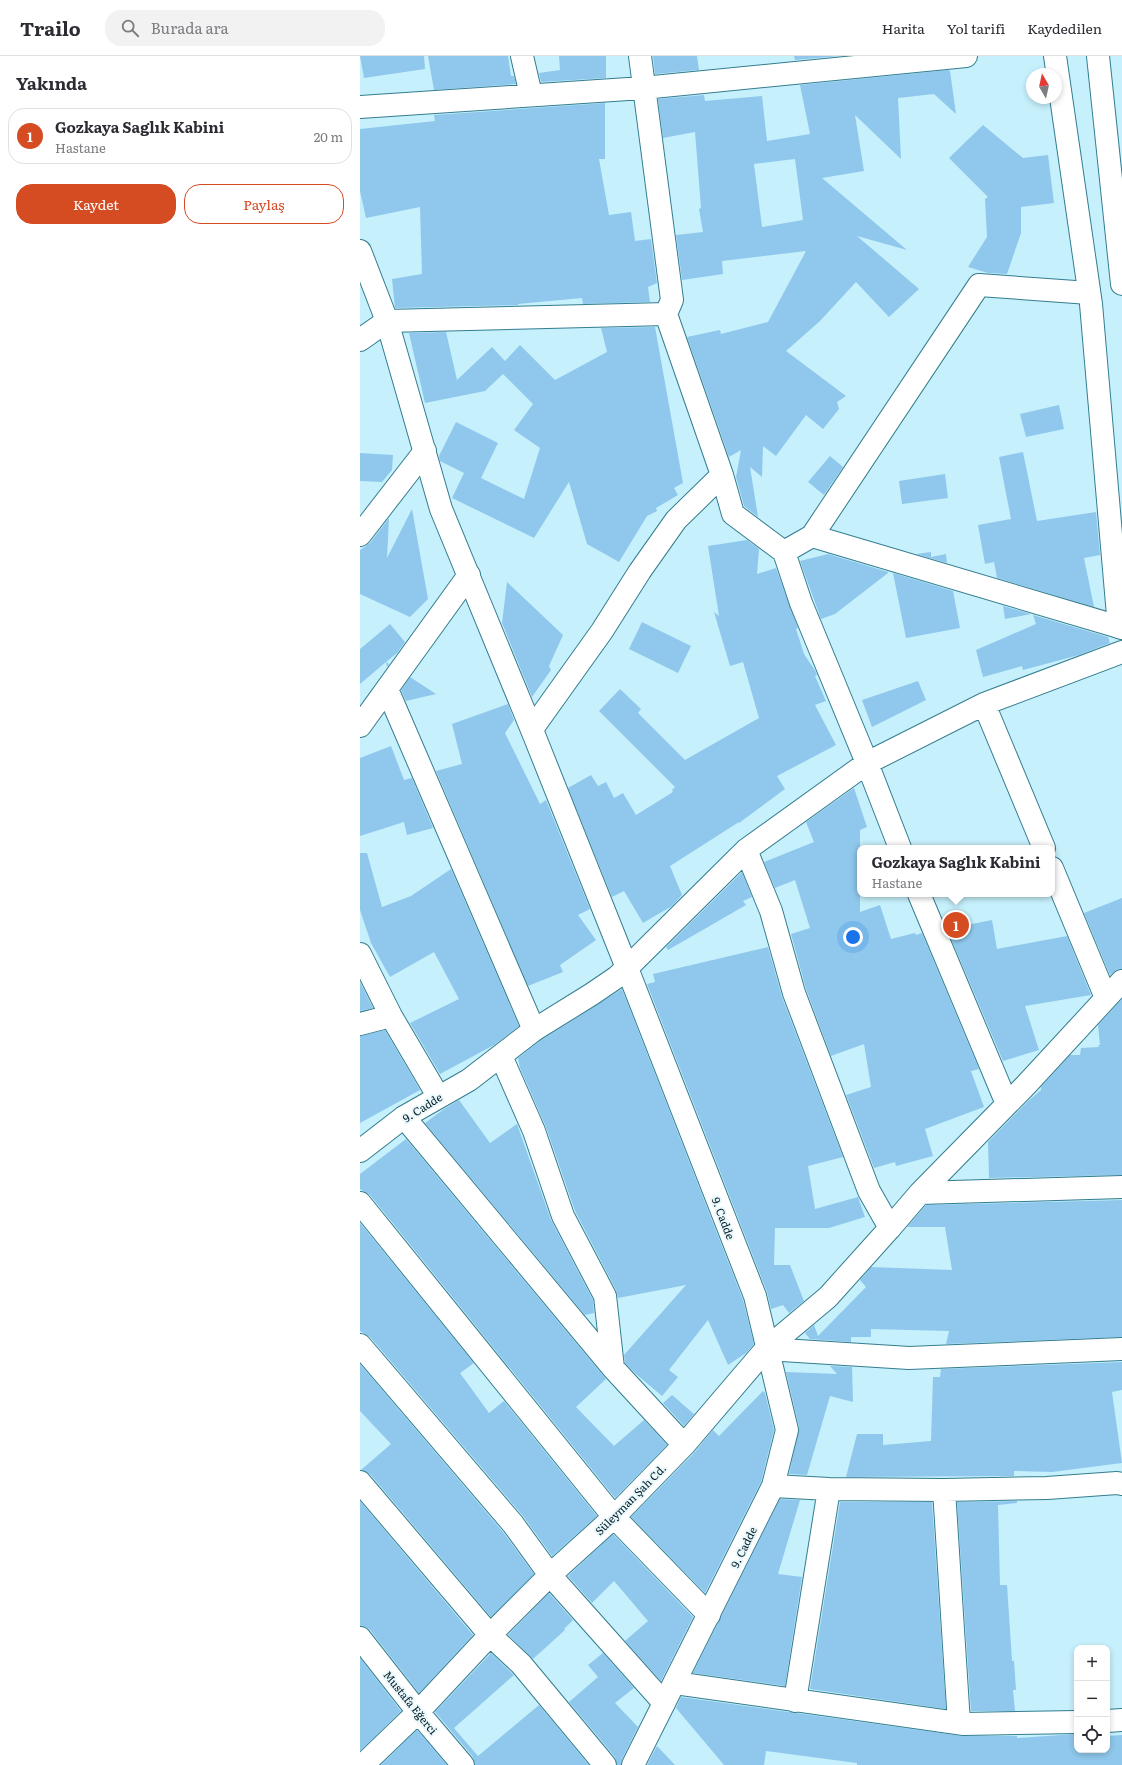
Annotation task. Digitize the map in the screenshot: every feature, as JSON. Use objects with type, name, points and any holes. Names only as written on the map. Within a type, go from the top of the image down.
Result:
[{"type":"street","points":[[522,56],[531,95]]},
{"type":"street","points":[[640,56],[672,300],[666,314],[722,475],[733,514],[784,552],[801,603],[867,763],[899,845]]},
{"type":"street","points":[[360,106],[643,88],[966,56]]},
{"type":"street","points":[[812,536],[1120,628],[1089,293],[1055,56]]},
{"type":"street","points":[[1098,56],[1122,284]]},
{"type":"street","points":[[360,251],[387,321],[441,509],[532,729],[627,968],[746,850],[867,763],[984,704],[1122,652]]},
{"type":"street","points":[[784,552],[812,536],[979,285],[1089,293]]},
{"type":"street","points":[[360,340],[387,321],[666,314]]},
{"type":"street","points":[[360,535],[425,451]]},
{"type":"street","points":[[532,729],[602,631],[640,571],[676,520],[722,475]]},
{"type":"street","points":[[360,726],[469,575]]},
{"type":"street","points":[[387,688],[534,1030]]},
{"type":"street","points":[[984,704],[1043,845]]},
{"type":"street","points":[[746,850],[771,911],[794,993],[870,1191],[890,1228]]},
{"type":"street","points":[[1055,875],[1106,998]]},
{"type":"street","points":[[920,897],[1007,1104]]},
{"type":"street","points":[[360,954],[391,1016],[438,1096]]},
{"type":"street","name":"9. Cadde","points":[[360,1151],[404,1117],[438,1096],[469,1080],[534,1030],[598,990],[627,968],[755,1296],[766,1349],[787,1430],[774,1486],[633,1765]]},
{"type":"street","name":"Süleyman Şah Cd.","points":[[363,1765],[418,1712],[490,1634],[550,1575],[614,1517],[684,1445],[766,1349],[828,1297],[920,1193],[1007,1104],[1122,981]]},
{"type":"street","points":[[360,1024],[391,1016]]},
{"type":"street","points":[[501,1056],[534,1131],[563,1216],[605,1296],[613,1368]]},
{"type":"street","points":[[404,1117],[613,1368],[684,1445]]},
{"type":"street","points":[[920,1193],[1122,1187]]},
{"type":"street","points":[[360,1202],[614,1517],[709,1615]]},
{"type":"street","points":[[360,1345],[513,1524],[550,1575],[664,1704]]},
{"type":"street","points":[[766,1349],[909,1358],[1122,1349]]},
{"type":"street","points":[[360,1482],[490,1634],[521,1664],[605,1765]]},
{"type":"street","points":[[774,1486],[944,1490],[1047,1488],[1117,1483],[1122,1484]]},
{"type":"street","points":[[795,1700],[830,1488]]},
{"type":"street","points":[[944,1490],[959,1723]]},
{"type":"street","name":"Mustafa Eğerci","points":[[360,1638],[418,1712],[463,1765]]},
{"type":"street","points":[[674,1683],[959,1723],[1074,1722]]},
{"type":"street","points":[[1110,1721],[1122,1720]]},
{"type":"building","points":[[360,56],[424,56],[425,69],[364,78]]},
{"type":"building","points":[[428,56],[508,56],[511,76],[514,76],[516,84],[434,90]]},
{"type":"building","points":[[559,56],[606,56],[606,78],[541,82],[539,73],[560,70]]},
{"type":"building","points":[[653,56],[697,56],[699,70],[655,74]]},
{"type":"building","points":[[794,56],[839,56],[795,60]]},
{"type":"building","points":[[948,70],[950,71],[956,114],[934,94],[898,98],[901,159],[855,115],[864,171],[822,178],[907,250],[857,236],[919,289],[889,317],[856,282],[820,321],[786,351],[846,396],[837,402],[839,409],[823,429],[806,415],[776,456],[763,446],[762,477],[750,467],[758,517],[744,506],[736,477],[741,450],[729,457],[687,337],[720,330],[721,334],[768,322],[806,251],[722,261],[723,274],[682,280],[676,235],[703,232],[699,209],[701,208],[695,132],[663,138],[658,99],[704,95],[705,101],[762,96],[767,141],[810,134],[800,85]],"holes":[[[795,159],[803,220],[762,227],[754,164]]]},
{"type":"building","points":[[605,103],[605,159],[599,159],[609,215],[631,212],[635,241],[651,239],[657,283],[648,287],[650,302],[583,304],[582,298],[518,305],[395,308],[392,279],[422,274],[420,207],[366,218],[360,191],[360,129],[435,121],[434,115]]},
{"type":"building","points":[[983,125],[1023,158],[1048,155],[1054,203],[1021,207],[1021,233],[1007,274],[988,273],[968,267],[987,237],[985,199],[988,197],[949,158]]},
{"type":"building","points":[[655,327],[683,483],[674,488],[678,495],[656,508],[657,511],[647,516],[619,562],[587,544],[569,482],[534,538],[452,498],[464,473],[440,461],[439,456],[456,422],[498,443],[481,478],[524,499],[540,448],[514,430],[533,404],[503,374],[485,391],[425,403],[409,333],[446,332],[457,380],[492,347],[505,361],[520,345],[555,380],[607,352],[601,328]]},
{"type":"building","points":[[1059,405],[1064,429],[1026,437],[1020,414]]},
{"type":"building","points":[[1023,452],[1037,521],[1096,512],[1100,555],[1084,558],[1094,607],[997,578],[994,562],[985,564],[978,525],[1011,519],[999,457]]},
{"type":"building","points":[[360,453],[393,455],[392,470],[382,482],[360,481]]},
{"type":"building","points":[[830,456],[843,467],[824,495],[808,482]]},
{"type":"building","points":[[945,474],[948,498],[902,504],[899,481]]},
{"type":"building","points":[[412,509],[428,599],[410,617],[360,594],[360,550],[370,543],[389,518],[387,558]]},
{"type":"building","points":[[747,540],[759,549],[757,574],[776,568],[798,628],[796,629],[804,654],[816,672],[817,675],[815,676],[826,701],[815,705],[836,745],[777,776],[785,789],[739,823],[670,866],[682,895],[672,906],[643,923],[624,891],[612,897],[568,788],[591,775],[598,786],[606,782],[614,798],[623,793],[636,815],[673,792],[672,790],[675,787],[599,711],[620,689],[641,709],[638,713],[685,760],[759,718],[743,662],[730,666],[714,612],[719,616],[708,546]]},
{"type":"building","points":[[931,552],[931,557],[946,554],[947,563],[916,554]]},
{"type":"building","points":[[828,554],[888,573],[835,614],[821,619],[800,561]]},
{"type":"building","points":[[893,573],[953,591],[960,628],[906,638]]},
{"type":"building","points":[[507,582],[563,635],[549,666],[551,670],[532,697],[502,623]]},
{"type":"building","points":[[1003,606],[1031,614],[1005,619]]},
{"type":"building","points":[[1033,615],[1108,637],[1110,643],[1079,655],[1023,670],[1022,666],[983,677],[976,650],[1036,624]]},
{"type":"building","points":[[642,622],[691,646],[678,673],[629,649]]},
{"type":"building","points":[[390,624],[405,642],[397,653],[360,684],[360,649]]},
{"type":"building","points":[[410,677],[436,694],[406,701],[401,690]]},
{"type":"building","points":[[918,681],[926,700],[872,727],[862,700]]},
{"type":"building","points":[[508,704],[514,720],[505,733],[540,804],[546,800],[590,909],[578,915],[596,940],[560,965],[563,972],[528,986],[436,771],[462,764],[452,724]]},
{"type":"building","points":[[391,746],[404,780],[412,778],[433,828],[407,835],[404,822],[360,836],[360,758]]},
{"type":"building","points":[[854,788],[867,827],[860,830],[860,845],[857,845],[857,897],[860,897],[860,912],[880,905],[891,939],[915,933],[916,935],[922,933],[979,1069],[971,1071],[984,1107],[925,1129],[933,1156],[896,1166],[895,1162],[874,1168],[846,1095],[871,1087],[864,1044],[831,1056],[806,989],[791,934],[810,928],[795,880],[775,888],[764,862],[814,842],[806,822]]},
{"type":"building","points":[[360,853],[367,853],[382,907],[411,896],[451,869],[519,1026],[494,1045],[440,1074],[410,1023],[459,999],[434,952],[390,977],[371,943],[360,910]]},
{"type":"building","points":[[742,872],[752,897],[743,901],[746,905],[668,950],[666,947]]},
{"type":"building","points":[[1122,898],[1122,969],[1118,969],[1110,975],[1084,913]]},
{"type":"building","points":[[992,920],[997,949],[1067,936],[1091,995],[1025,1006],[1039,1050],[1003,1061],[947,929]]},
{"type":"building","points":[[768,947],[782,997],[843,1157],[808,1166],[815,1209],[858,1197],[865,1217],[829,1228],[775,1228],[774,1265],[790,1265],[804,1301],[789,1313],[783,1305],[771,1309],[767,1292],[647,984],[655,982],[653,974]]},
{"type":"building","points":[[360,982],[373,1008],[360,1011]]},
{"type":"building","points":[[622,989],[743,1300],[754,1344],[746,1353],[728,1365],[708,1320],[669,1370],[678,1377],[662,1396],[625,1363],[624,1355],[686,1285],[618,1298],[616,1290],[575,1211],[546,1127],[520,1068],[518,1058],[541,1040]]},
{"type":"building","points":[[1122,999],[1122,1175],[989,1178],[988,1142],[1027,1102],[1041,1090],[1041,1087],[1070,1055],[1080,1055],[1081,1048],[1099,1047],[1098,1025]]},
{"type":"building","points":[[385,1030],[420,1090],[360,1123],[360,1036]]},
{"type":"building","points":[[459,1100],[490,1143],[517,1124],[551,1220],[593,1300],[594,1313],[585,1315],[425,1123]]},
{"type":"building","points":[[406,1139],[606,1379],[576,1407],[614,1446],[644,1420],[667,1445],[615,1498],[370,1195],[360,1189],[360,1174]]},
{"type":"building","points":[[1122,1200],[1122,1337],[946,1344],[949,1331],[871,1329],[871,1337],[851,1337],[851,1342],[810,1339],[805,1333],[814,1325],[818,1336],[866,1287],[860,1280],[871,1267],[952,1270],[945,1227],[907,1227],[926,1205]]},
{"type":"building","points":[[360,1223],[474,1363],[460,1373],[489,1413],[504,1401],[597,1516],[552,1556],[523,1516],[370,1337],[360,1331]]},
{"type":"building","points":[[1122,1362],[1122,1390],[1112,1392],[1122,1463],[1052,1472],[1014,1471],[1014,1476],[846,1477],[857,1434],[883,1434],[883,1445],[931,1441],[933,1377],[940,1377],[941,1369]]},
{"type":"building","points":[[360,1364],[503,1532],[534,1574],[491,1617],[370,1474],[361,1470],[391,1444],[360,1411]]},
{"type":"building","points":[[830,1366],[852,1367],[853,1402],[830,1396],[807,1475],[789,1474],[799,1427],[786,1372],[837,1374]]},
{"type":"building","points":[[763,1391],[765,1393],[774,1430],[761,1482],[705,1593],[631,1517],[693,1454],[713,1430],[719,1436]]},
{"type":"building","points":[[672,1395],[694,1414],[684,1426],[663,1403]]},
{"type":"building","points":[[780,1499],[800,1500],[778,1574],[802,1577],[785,1686],[693,1673]]},
{"type":"building","points":[[360,1501],[473,1635],[419,1693],[370,1630],[360,1626]]},
{"type":"building","points":[[1017,1501],[1017,1503],[998,1505],[1000,1585],[1007,1585],[1012,1661],[1014,1661],[1016,1690],[1013,1690],[1015,1711],[971,1711],[957,1502]]},
{"type":"building","points":[[840,1502],[932,1502],[946,1709],[810,1689]]},
{"type":"building","points":[[613,1534],[693,1617],[661,1681],[625,1641],[648,1621],[614,1581],[592,1603],[568,1576]]},
{"type":"building","points":[[549,1593],[573,1620],[564,1629],[565,1630],[533,1659],[508,1635]]},
{"type":"building","points":[[491,1653],[514,1675],[454,1728],[478,1756],[539,1705],[589,1765],[475,1765],[473,1757],[435,1712]]},
{"type":"building","points":[[603,1653],[634,1688],[615,1703],[638,1727],[622,1759],[621,1765],[617,1765],[615,1757],[569,1702],[598,1677],[588,1665]]},
{"type":"building","points":[[360,1658],[401,1711],[360,1751]]},
{"type":"building","points":[[681,1697],[962,1736],[1017,1736],[1017,1738],[1074,1734],[1074,1753],[1110,1753],[1110,1736],[1122,1735],[1122,1765],[857,1765],[857,1763],[766,1751],[764,1765],[724,1765],[676,1708]]},
{"type":"building","points":[[417,1730],[447,1765],[381,1765]]},
{"type":"building","points":[[657,1746],[675,1765],[647,1765]]},
{"type":"place","name":"Gozkaya Saglık Kabini","points":[[956,925]]}]
